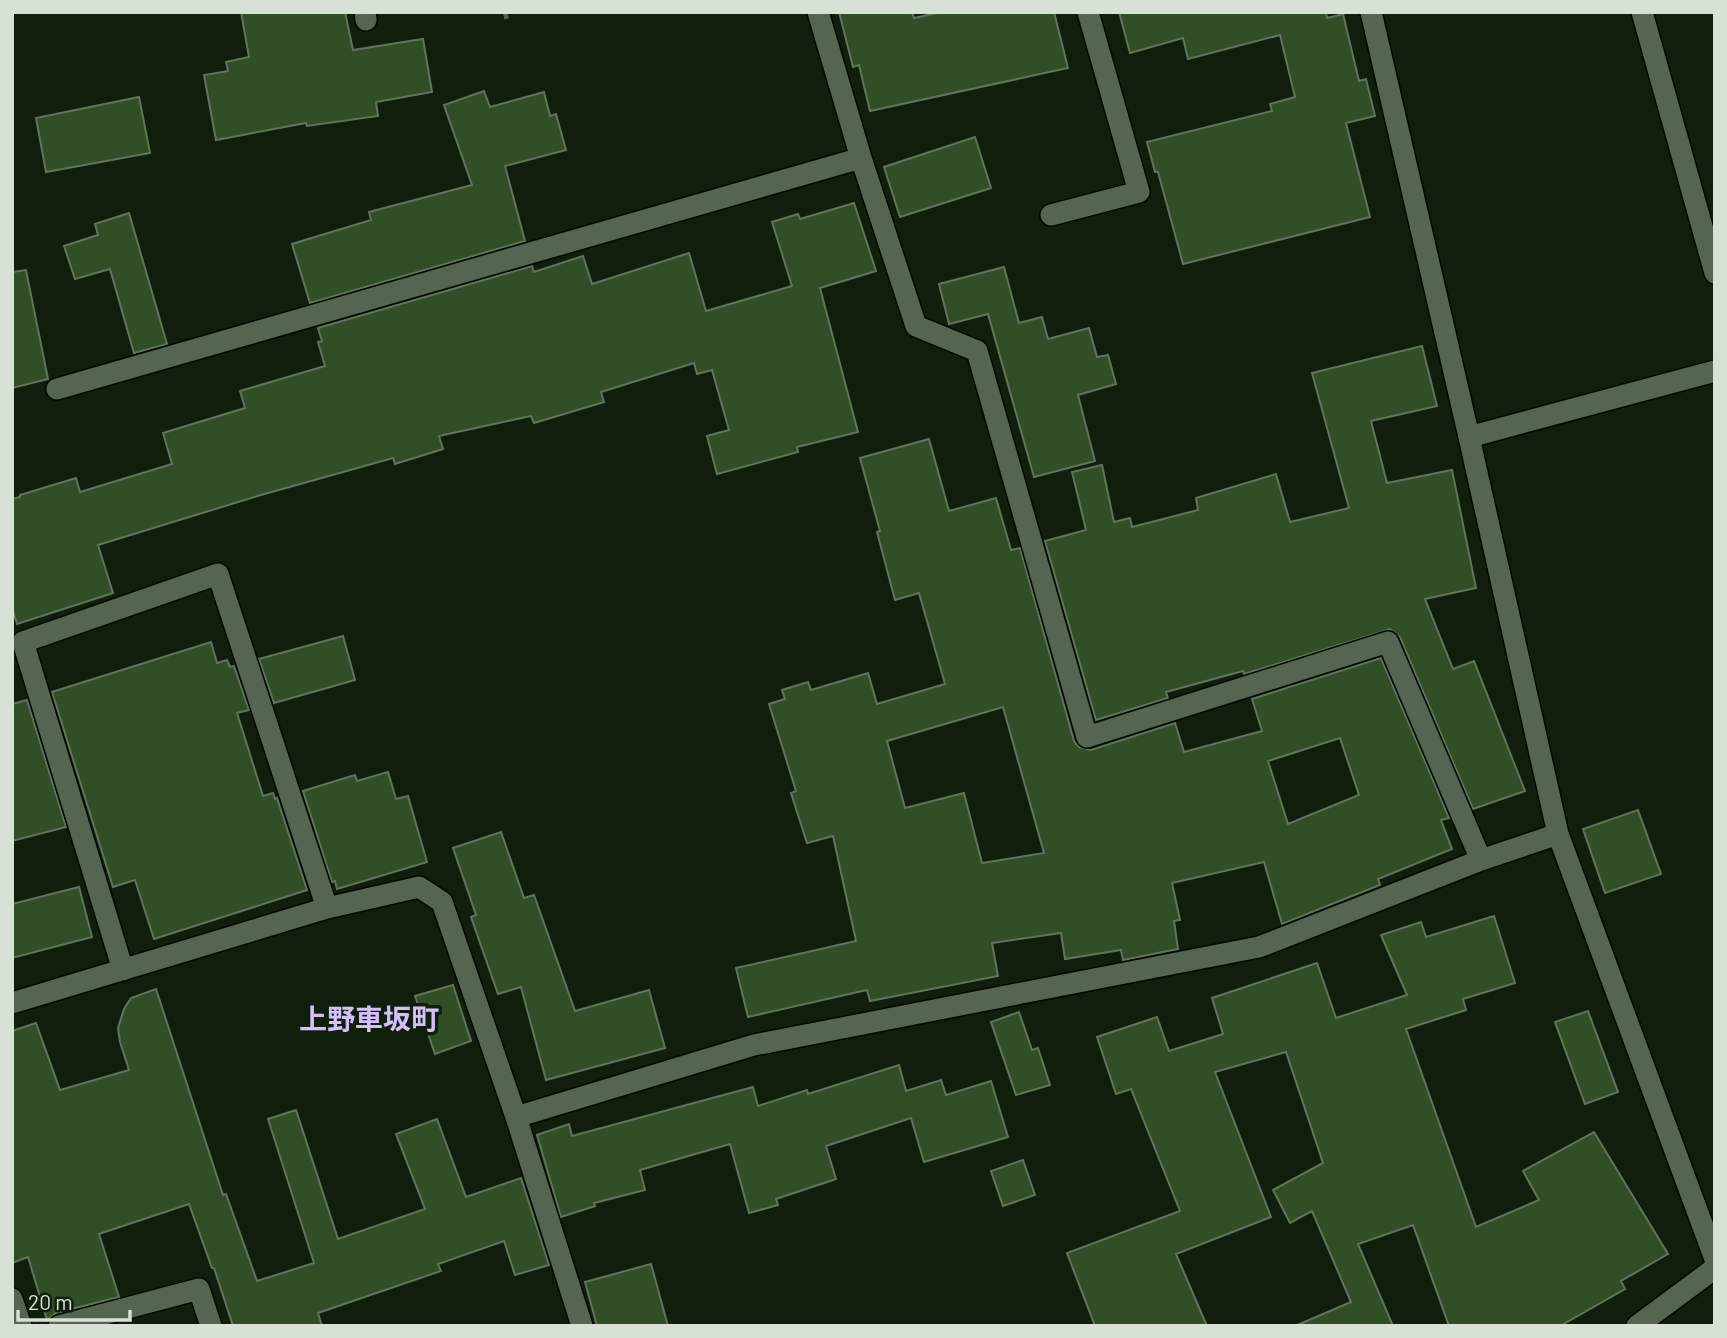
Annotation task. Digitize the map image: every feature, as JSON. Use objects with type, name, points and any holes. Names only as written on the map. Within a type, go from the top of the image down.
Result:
[{"type":"street","points":[[818,12],[861,158],[916,326],[977,351],[1087,737],[1388,642],[1481,860]]},
{"type":"street","points":[[1051,215],[1139,192],[1088,12]]},
{"type":"street","points":[[1371,12],[1558,834],[1715,1259]]},
{"type":"street","points":[[1642,12],[1715,273]]},
{"type":"street","points":[[57,389],[861,158]]},
{"type":"street","points":[[1469,436],[1715,371]]},
{"type":"street","points":[[123,971],[23,642],[218,574],[327,908]]},
{"type":"street","points":[[516,1117],[754,1045],[1259,947],[1481,860],[1558,834]]},
{"type":"street","points":[[12,1003],[327,908],[419,887],[442,902],[516,1117],[582,1326]]},
{"type":"street","points":[[1637,1326],[1715,1268]]},
{"type":"street","points":[[59,1326],[199,1289],[211,1326]]},
{"type":"street","points":[[12,1299],[21,1326]]},
{"type":"path","points":[[505,12],[507,20]]},
{"type":"building","points":[[241,12],[345,12],[353,50],[423,39],[432,92],[376,102],[378,116],[307,126],[306,123],[216,140],[204,75],[228,71],[226,62],[249,57]]},
{"type":"building","points":[[839,12],[912,12],[914,18],[942,12],[1054,12],[1068,68],[870,111],[859,65],[853,67]]},
{"type":"building","points":[[1119,12],[1326,12],[1327,18],[1343,14],[1359,81],[1366,79],[1375,116],[1346,123],[1370,217],[1183,264],[1147,142],[1272,111],[1270,104],[1295,97],[1280,35],[1188,59],[1183,38],[1130,53]]},
{"type":"building","points":[[484,91],[490,107],[544,92],[550,116],[556,114],[566,150],[505,166],[525,241],[310,303],[292,244],[371,220],[369,212],[472,185],[444,105]]},
{"type":"building","points":[[139,97],[150,153],[46,172],[36,118]]},
{"type":"building","points":[[975,137],[991,188],[900,217],[884,167]]},
{"type":"building","points":[[854,203],[876,271],[820,288],[858,432],[797,447],[798,452],[717,474],[707,436],[729,430],[712,370],[697,374],[694,363],[601,392],[604,402],[534,423],[531,416],[439,436],[443,449],[395,464],[393,458],[98,545],[113,593],[17,624],[12,607],[12,499],[76,478],[80,492],[172,464],[163,433],[245,408],[240,391],[325,366],[318,342],[322,341],[318,328],[532,266],[534,272],[583,256],[592,284],[689,253],[706,311],[792,286],[772,222],[798,214],[800,219]]},
{"type":"building","points":[[129,213],[167,344],[134,353],[110,269],[75,279],[64,246],[98,235],[95,224]]},
{"type":"building","points":[[1004,267],[1019,323],[1042,317],[1048,339],[1089,328],[1097,357],[1108,355],[1116,384],[1078,395],[1095,461],[1034,477],[988,314],[949,324],[939,284]]},
{"type":"building","points":[[26,270],[48,379],[12,388],[12,272]]},
{"type":"building","points":[[1422,346],[1437,406],[1371,421],[1387,483],[1452,470],[1476,588],[1425,599],[1453,669],[1474,661],[1525,791],[1473,809],[1400,637],[1390,629],[1244,674],[1243,671],[1166,692],[1168,698],[1096,720],[1045,541],[1086,530],[1072,472],[1102,465],[1114,522],[1130,518],[1132,527],[1198,510],[1196,498],[1276,474],[1290,522],[1349,508],[1312,373]]},
{"type":"building","points":[[929,439],[949,511],[996,498],[1011,550],[1020,548],[1074,741],[1079,747],[1091,750],[1175,723],[1184,752],[1262,731],[1252,699],[1381,658],[1449,818],[1441,820],[1452,849],[1378,879],[1380,885],[1282,924],[1264,862],[1172,883],[1180,920],[1174,921],[1178,949],[1123,960],[1121,950],[1065,959],[1061,933],[992,943],[998,976],[870,1001],[867,990],[748,1017],[736,968],[856,941],[833,836],[807,843],[791,793],[796,791],[769,704],[785,699],[782,690],[808,682],[811,690],[868,673],[877,704],[945,684],[919,593],[895,600],[860,458]],"holes":[[[1003,707],[1044,853],[982,863],[964,793],[905,808],[887,741]],[[1340,738],[1359,795],[1288,824],[1268,761]]]},
{"type":"building","points":[[343,636],[355,680],[274,703],[259,659]]},
{"type":"building","points":[[211,642],[217,663],[227,660],[230,667],[234,666],[249,710],[237,713],[263,796],[273,793],[275,799],[277,798],[307,890],[154,939],[135,880],[113,887],[52,692]]},
{"type":"building","points":[[27,700],[66,827],[12,841],[12,704]]},
{"type":"building","points":[[388,772],[396,799],[408,796],[427,862],[337,889],[335,881],[332,882],[303,791],[355,775],[357,781]]},
{"type":"building","points":[[1638,810],[1661,874],[1605,893],[1583,829]]},
{"type":"building","points":[[501,832],[524,898],[534,895],[575,1011],[649,990],[665,1048],[546,1080],[521,987],[498,994],[471,917],[476,915],[453,848]]},
{"type":"building","points":[[79,887],[92,937],[12,958],[12,904]]},
{"type":"building","points":[[1494,916],[1515,983],[1463,999],[1466,1010],[1406,1029],[1476,1227],[1539,1200],[1523,1171],[1594,1132],[1668,1254],[1621,1281],[1625,1289],[1560,1326],[1449,1326],[1413,1225],[1358,1244],[1393,1326],[1295,1326],[1351,1302],[1312,1211],[1290,1223],[1273,1190],[1323,1163],[1286,1052],[1215,1072],[1271,1217],[1176,1254],[1207,1326],[1095,1326],[1067,1253],[1180,1211],[1131,1089],[1116,1094],[1097,1037],[1157,1017],[1169,1051],[1223,1034],[1212,998],[1317,963],[1336,1018],[1407,995],[1381,935],[1421,922],[1426,937]]},
{"type":"building","points":[[453,985],[471,1041],[435,1054],[415,996]]},
{"type":"building","points":[[156,989],[223,1195],[226,1194],[257,1281],[314,1263],[268,1119],[296,1110],[338,1239],[425,1209],[396,1134],[437,1119],[466,1197],[521,1178],[549,1265],[515,1275],[504,1241],[438,1264],[441,1271],[318,1313],[322,1326],[233,1326],[189,1204],[99,1234],[119,1297],[56,1313],[47,1320],[28,1257],[12,1263],[12,1031],[36,1023],[60,1090],[129,1070],[118,1028],[124,1009],[131,998]]},
{"type":"building","points":[[1588,1011],[1618,1092],[1585,1104],[1555,1022]]},
{"type":"building","points":[[1019,1012],[1032,1050],[1038,1048],[1050,1085],[1016,1095],[991,1022]]},
{"type":"building","points":[[899,1065],[906,1091],[941,1080],[946,1095],[991,1081],[1008,1137],[924,1162],[911,1118],[826,1146],[836,1179],[776,1199],[778,1205],[749,1213],[730,1144],[640,1170],[645,1190],[594,1203],[595,1206],[561,1217],[537,1135],[569,1124],[572,1136],[753,1087],[758,1106],[807,1090],[808,1094]]},
{"type":"building","points":[[1023,1160],[1035,1195],[1003,1206],[991,1171]]},
{"type":"building","points":[[651,1264],[668,1326],[597,1326],[585,1282]]},
{"type":"district","name":"上野車坂町","points":[[369,1018]]}]
